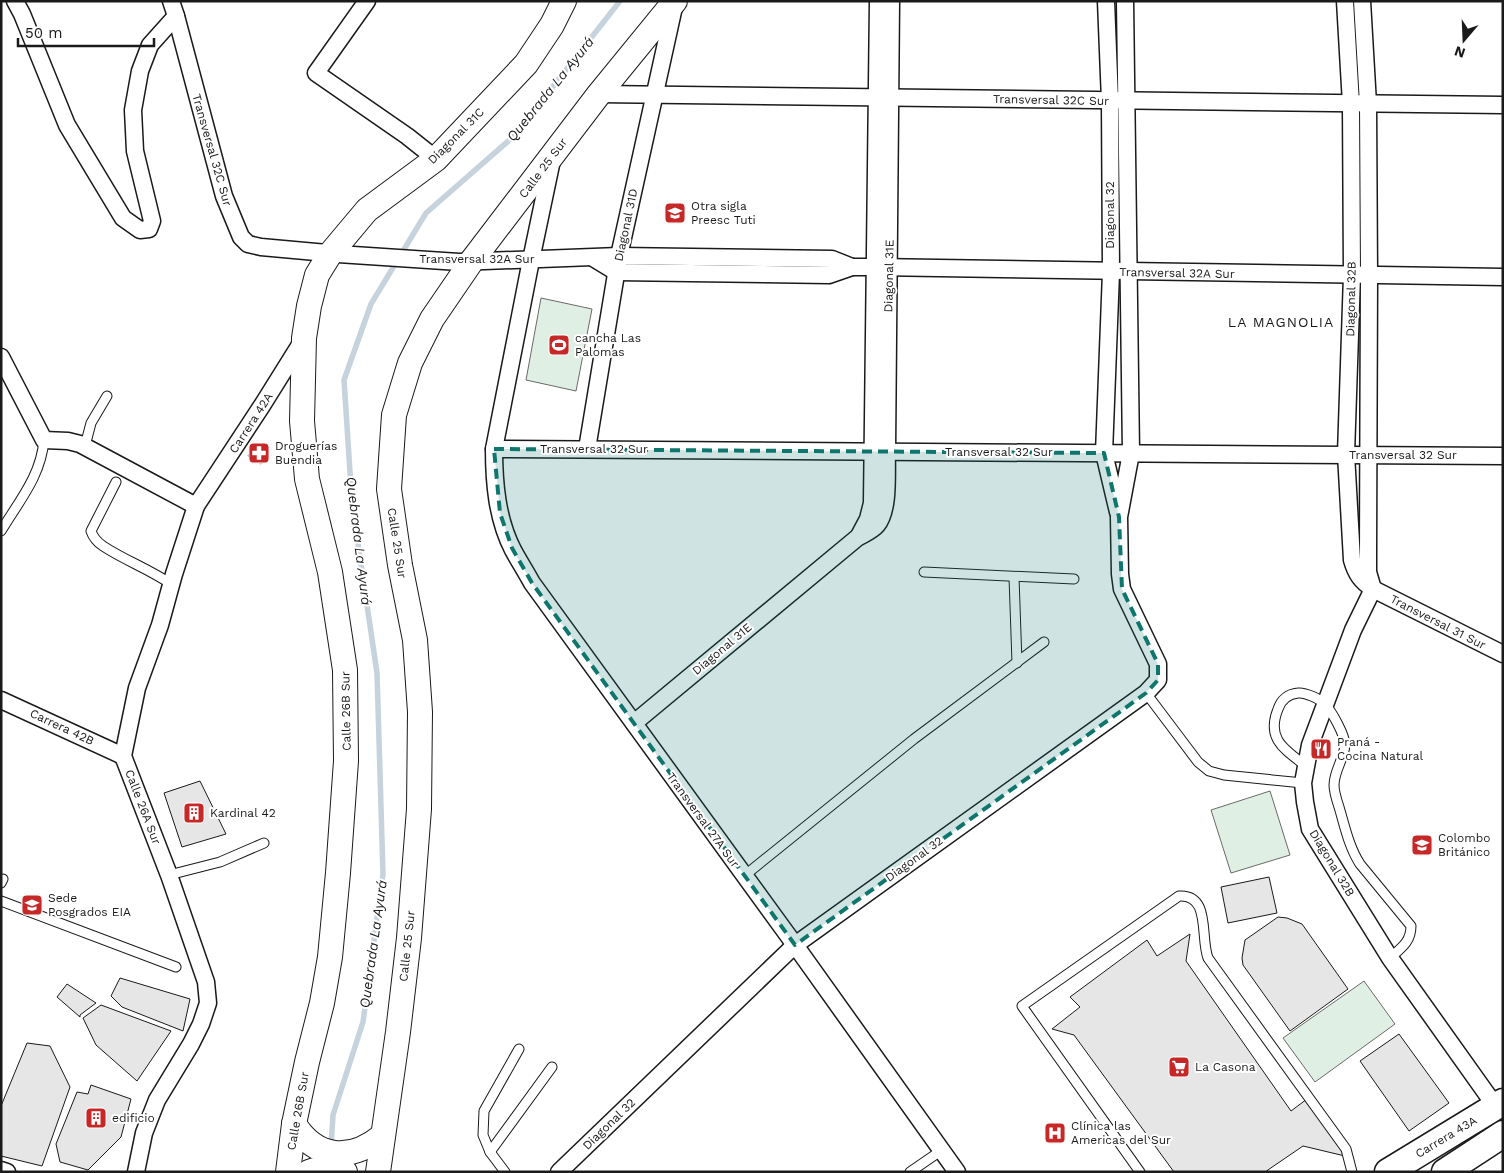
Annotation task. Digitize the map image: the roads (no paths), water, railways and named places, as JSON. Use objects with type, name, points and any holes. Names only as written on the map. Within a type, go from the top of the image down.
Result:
[{"type":"main road","name":"Diagonal 31C","points":[[339,254],[367,210],[436,159],[526,64],[552,25],[564,1]]},
{"type":"main road","name":"Calle 25 Sur","points":[[378,1172],[409,938],[419,809],[420,712],[415,640],[400,565],[389,489],[394,415],[410,363],[461,261],[553,155],[599,94],[675,2]]},
{"type":"main road","name":"Calle 26B Sur","points":[[288,1172],[294,1124],[322,1003],[330,957],[346,761],[345,670],[330,572],[306,469],[302,421],[304,338],[309,306],[317,275],[339,254]]},
{"type":"main road","name":"Carrera 43A","points":[[1388,1172],[1499,1104]]},
{"type":"main road","points":[[294,1124],[302,1137],[311,1144],[320,1150],[341,1154],[348,1162]]},
{"type":"main road","points":[[1445,1172],[1503,1134]]},
{"type":"main road","points":[[309,1172],[348,1162],[382,1136]]},
{"type":"street","points":[[15,1],[67,125],[124,218],[140,230],[149,229],[152,222],[135,151],[133,110],[136,90],[140,71],[150,45],[174,9]]},
{"type":"street","points":[[367,1],[316,72],[407,136],[436,159]]},
{"type":"street","name":"Diagonal 31E","points":[[634,723],[857,538],[870,512],[880,451],[883,98],[878,1]]},
{"type":"street","name":"Diagonal 31E","points":[[883,98],[891,1]]},
{"type":"street","name":"Diagonal 32","points":[[1106,1],[1110,101],[1111,272],[1104,453],[1119,517]]},
{"type":"street","name":"Diagonal 32","points":[[559,1172],[795,945],[1146,693],[1158,680],[1158,664],[1122,589],[1120,574],[1119,517],[1131,453],[1126,1]]},
{"type":"street","name":"Diagonal 32B","points":[[1345,1],[1351,104],[1352,275],[1346,454],[1352,560],[1355,573],[1373,589]]},
{"type":"street","name":"Diagonal 32B","points":[[1362,1],[1368,104],[1368,572],[1373,589],[1353,630],[1310,745],[1303,783],[1305,802],[1310,829],[1390,958],[1499,1104]]},
{"type":"street","name":"Diagonal 31D","points":[[587,449],[618,264],[653,95],[675,2]]},
{"type":"street","name":"Transversal 32C Sur","points":[[174,9],[224,196],[241,238],[248,244],[261,247],[339,254]]},
{"type":"street","name":"Transversal 32C Sur","points":[[599,94],[1503,105]]},
{"type":"street","points":[[494,449],[553,155]]},
{"type":"street","name":"Transversal 32A Sur","points":[[339,254],[461,261],[594,258],[618,264],[830,275],[852,267],[1503,277]]},
{"type":"street","name":"Carrera 42A","points":[[196,506],[304,338]]},
{"type":"street","points":[[1,358],[44,440],[68,441],[85,446],[196,506]]},
{"type":"street","name":"Transversal 32 Sur","points":[[494,449],[1503,456]]},
{"type":"street","name":"Transversal 27A Sur","points":[[494,449],[494,478],[500,513],[512,548],[532,583],[957,1172]]},
{"type":"street","name":"Calle 26A Sur","points":[[136,1172],[144,1133],[157,1100],[173,1071],[192,1044],[208,1003],[206,982],[169,874],[123,756],[137,688],[160,625],[196,506]]},
{"type":"street","name":"Transversal 31 Sur","points":[[1373,589],[1503,654]]},
{"type":"street","name":"Carrera 42B","points":[[1,700],[123,756]]},
{"type":"street","points":[[1,1170],[7,1172]]},
{"type":"lane","points":[[85,446],[91,423],[107,396]]},
{"type":"lane","points":[[1,531],[29,486],[42,458],[44,440]]},
{"type":"lane","points":[[116,482],[91,530],[93,536],[102,545],[171,584]]},
{"type":"lane","points":[[924,572],[1074,578]]},
{"type":"lane","points":[[1014,577],[1017,663]]},
{"type":"lane","points":[[744,876],[914,739],[1044,642]]},
{"type":"lane","points":[[1146,693],[1198,762],[1209,771],[1224,775],[1303,783]]},
{"type":"lane","points":[[1306,766],[1285,750],[1276,739],[1273,729],[1274,719],[1280,703],[1288,696],[1298,693],[1306,694],[1324,704],[1337,723],[1345,746],[1335,777],[1334,787],[1353,853],[1411,926],[1411,936],[1390,958]]},
{"type":"lane","points":[[169,874],[220,862],[264,842]]},
{"type":"lane","points":[[1140,1172],[1022,1006],[1179,896],[1187,895],[1195,899],[1200,907],[1205,950],[1208,958],[1346,1149],[1352,1172]]},
{"type":"lane","points":[[1,901],[176,967]]},
{"type":"lane","points":[[505,1172],[490,1152],[483,1135],[484,1111],[518,1049]]},
{"type":"lane","points":[[490,1152],[552,1067]]},
{"type":"lane","points":[[910,1172],[942,1150]]},
{"type":"waterway","name":"Quebrada La Ayurá","points":[[331,1146],[333,1115],[363,1022],[383,874],[377,673],[352,503],[344,380],[371,304],[426,213],[514,136],[620,1]]},
{"type":"place","name":"Otra sigla Preesc Tuti","points":[[675,213]]},
{"type":"place","name":"cancha Las Palomas","points":[[559,345]]},
{"type":"place","name":"Droguerías Buendia","points":[[259,453]]},
{"type":"place","name":"Praná - Cocina Natural","points":[[1321,749]]},
{"type":"place","name":"Kardinal 42","points":[[194,813]]},
{"type":"place","name":"Colombo Británico","points":[[1422,845]]},
{"type":"place","name":"Sede Posgrados EIA","points":[[32,905]]},
{"type":"place","name":"La Casona","points":[[1179,1067]]},
{"type":"place","name":"edificio","points":[[96,1118]]},
{"type":"place","name":"Clínica las Americas del Sur","points":[[1055,1133]]},
{"type":"district","name":"LA MAGNOLIA","points":[[1281,322]]}]
